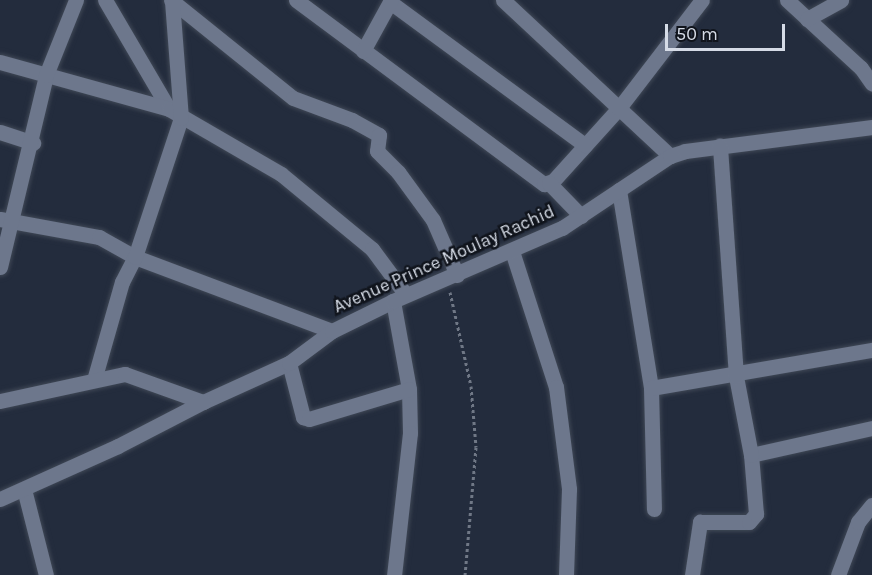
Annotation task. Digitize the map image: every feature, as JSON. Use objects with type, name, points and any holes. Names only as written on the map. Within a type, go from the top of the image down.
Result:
[{"type":"street","points":[[0,267],[5,220],[33,143],[46,75],[76,0]]},
{"type":"street","points":[[105,0],[169,109]]},
{"type":"street","points":[[94,380],[122,282],[135,257],[182,118],[171,0]]},
{"type":"street","points":[[171,0],[293,98],[352,120],[379,135],[377,151],[398,172],[433,220],[452,278]]},
{"type":"street","points":[[296,0],[546,182],[581,216]]},
{"type":"street","points":[[502,0],[670,156]]},
{"type":"street","points":[[546,182],[619,108],[702,0]]},
{"type":"street","points":[[787,0],[807,19],[866,65],[872,84]]},
{"type":"street","points":[[807,19],[841,0]]},
{"type":"street","points":[[363,51],[391,1],[585,145]]},
{"type":"street","points":[[0,62],[169,109],[282,174],[372,249],[400,298],[409,389],[410,433],[394,575]]},
{"type":"street","name":"Avenue Prince Moulay Rachid","points":[[0,500],[289,363],[332,331],[400,298],[512,251],[581,216],[670,156],[720,146],[872,127]]},
{"type":"street","points":[[0,132],[33,143]]},
{"type":"street","points":[[692,575],[700,522],[753,520],[756,514],[751,455],[736,376],[720,146]]},
{"type":"street","points":[[619,190],[651,388],[654,509]]},
{"type":"street","points":[[5,220],[99,237],[135,257],[332,331]]},
{"type":"street","points":[[512,251],[556,387],[569,489],[567,575]]},
{"type":"street","points":[[651,388],[736,376],[872,350]]},
{"type":"street","points":[[289,363],[303,417],[309,419],[409,389]]},
{"type":"street","points":[[0,401],[125,374],[203,402]]},
{"type":"street","points":[[751,455],[872,428]]},
{"type":"street","points":[[24,489],[46,575]]},
{"type":"street","points":[[838,575],[850,539],[870,510]]},
{"type":"path","points":[[452,278],[471,386],[476,447],[465,575]]}]
